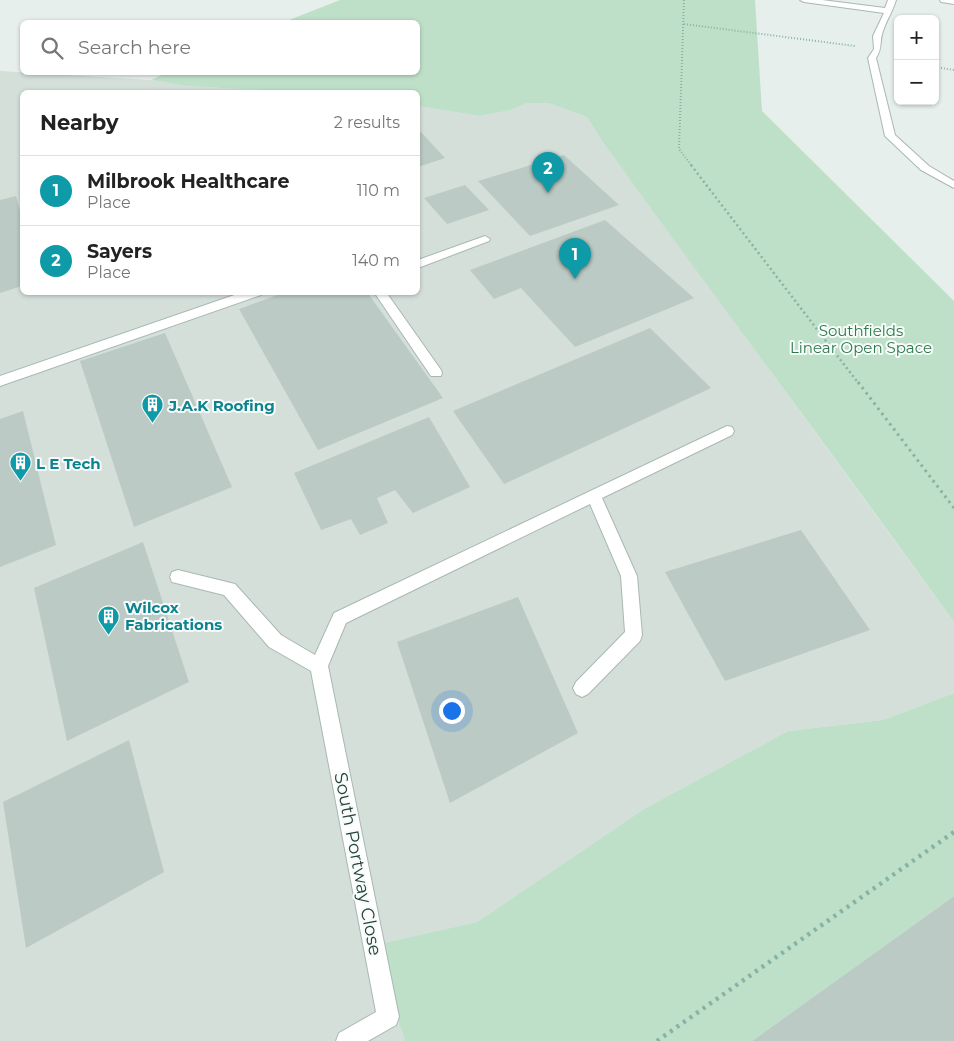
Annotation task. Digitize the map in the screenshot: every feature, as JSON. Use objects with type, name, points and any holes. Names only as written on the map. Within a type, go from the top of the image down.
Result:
[{"type":"street","points":[[804,0],[889,10]]},
{"type":"street","points":[[892,0],[889,10],[880,25],[875,40],[878,49],[872,58],[890,136],[925,168],[954,184]]},
{"type":"street","points":[[944,0],[954,2]]},
{"type":"street","points":[[420,263],[485,238]]},
{"type":"street","points":[[382,295],[436,373]]},
{"type":"street","points":[[0,380],[229,297]]},
{"type":"street","points":[[178,577],[229,589],[275,641],[319,666],[340,618],[727,431]]},
{"type":"street","points":[[582,688],[634,635],[629,576],[593,496]]},
{"type":"street","name":"South Portway Close","points":[[319,666],[388,1017],[347,1041]]},
{"type":"path","points":[[684,0],[679,149],[954,508]]},
{"type":"path","points":[[684,24],[878,49]]},
{"type":"path","points":[[939,68],[954,70]]},
{"type":"path","points":[[657,1041],[954,832]]},
{"type":"shaded area","points":[[0,71],[20,72],[20,75],[67,75],[151,80],[186,86],[261,90],[20,90],[20,295],[420,295],[420,106],[480,116],[511,110],[527,103],[548,103],[587,117],[602,141],[954,622],[954,693],[883,720],[788,731],[644,809],[477,922],[374,945],[405,1041],[0,1041]]},
{"type":"green space","name":"Southfields Linear Open Space","points":[[340,0],[755,0],[762,111],[954,301],[954,622],[602,141],[587,117],[548,103],[527,103],[511,110],[480,116],[420,106],[420,90],[261,90],[186,86],[151,80],[162,75],[420,75],[420,20],[289,20]]},
{"type":"green space","points":[[954,693],[954,896],[752,1041],[405,1041],[374,945],[477,922],[644,809],[788,731],[883,720]]},
{"type":"building","points":[[420,131],[445,158],[420,166]]},
{"type":"building","points":[[564,155],[619,205],[530,236],[478,181]]},
{"type":"building","points":[[465,185],[489,210],[447,224],[424,198]]},
{"type":"building","points":[[16,196],[20,211],[20,287],[0,293],[0,200]]},
{"type":"building","points":[[605,220],[694,298],[575,347],[521,288],[494,299],[470,270]]},
{"type":"building","points":[[278,295],[369,295],[443,398],[318,450],[239,309]]},
{"type":"building","points":[[650,328],[711,388],[504,484],[453,411]]},
{"type":"building","name":"J.A.K Roofing","points":[[165,333],[232,487],[134,527],[80,361]]},
{"type":"building","name":"L E Tech","points":[[23,411],[56,545],[0,567],[0,419]]},
{"type":"building","points":[[429,417],[470,487],[413,513],[395,490],[377,498],[388,523],[360,535],[351,519],[321,530],[294,473]]},
{"type":"building","points":[[801,530],[870,630],[725,681],[665,572]]},
{"type":"building","name":"Wilcox Fabrications","points":[[143,542],[189,682],[67,741],[34,588]]},
{"type":"building","points":[[518,597],[578,733],[450,803],[397,642]]},
{"type":"building","points":[[129,740],[164,872],[26,948],[3,802]]},
{"type":"building","points":[[954,896],[954,1041],[752,1041]]},
{"type":"place","name":"Sayers","points":[[548,193]]},
{"type":"place","name":"Milbrook Healthcare","points":[[575,279]]},
{"type":"place","name":"J.A.K Roofing","points":[[153,424]]},
{"type":"place","name":"L E Tech","points":[[20,482]]},
{"type":"place","name":"Wilcox Fabrications","points":[[109,635]]}]
